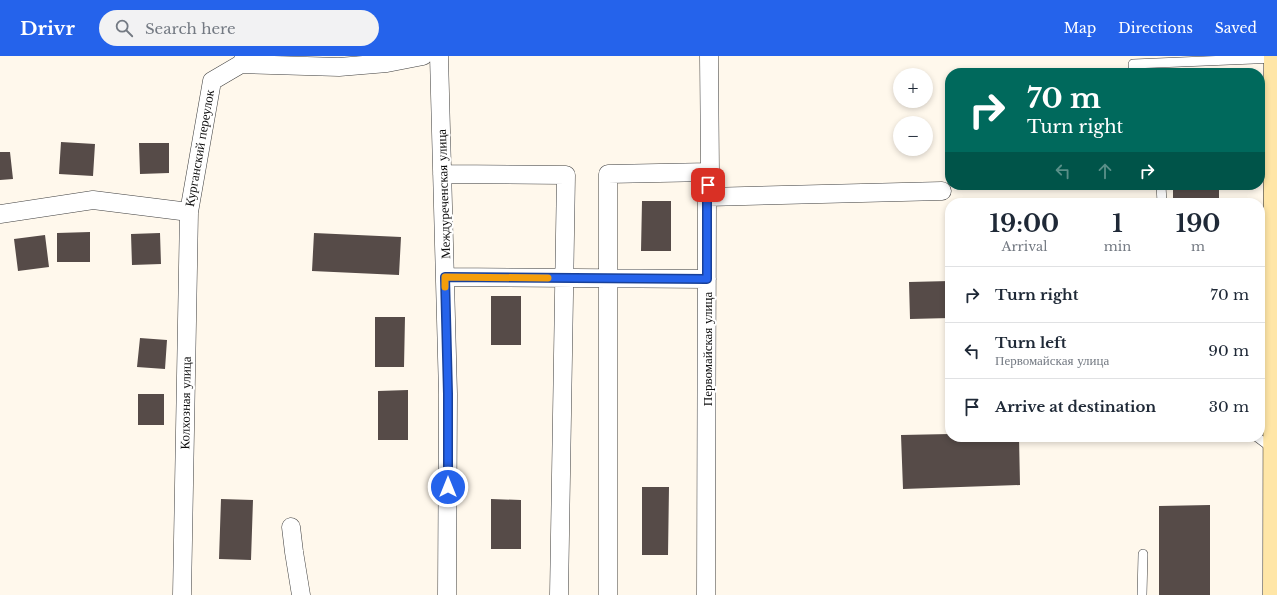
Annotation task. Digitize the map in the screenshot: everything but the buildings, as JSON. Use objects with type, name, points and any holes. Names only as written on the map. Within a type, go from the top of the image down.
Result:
[{"type":"main road","points":[[1274,595],[1275,451],[1268,341],[1276,57]]},
{"type":"street","points":[[243,60],[339,67],[387,64],[423,56]]},
{"type":"street","name":"Междуреченская улица","points":[[439,56],[448,394],[447,595]]},
{"type":"street","name":"Первомайская улица","points":[[706,595],[707,197],[710,172],[708,56]]},
{"type":"street","name":"Курганский переулок","points":[[0,214],[92,200],[188,212],[212,81],[243,60]]},
{"type":"street","points":[[608,595],[608,174],[710,172]]},
{"type":"street","points":[[442,174],[566,175],[559,595]]},
{"type":"street","points":[[707,197],[942,191]]},
{"type":"street","name":"Колхозная улица","points":[[182,595],[188,212]]},
{"type":"street","points":[[445,277],[707,279]]},
{"type":"street","points":[[291,527],[301,595]]},
{"type":"lane","points":[[1133,68],[1133,64],[1276,57]]},
{"type":"lane","points":[[1263,442],[1275,451]]},
{"type":"lane","points":[[1142,595],[1143,554]]},
{"type":"slow traffic","points":[[445,287],[445,277],[548,278]]},
{"type":"route","points":[[448,487],[448,394],[445,277],[707,279],[708,185]]}]
